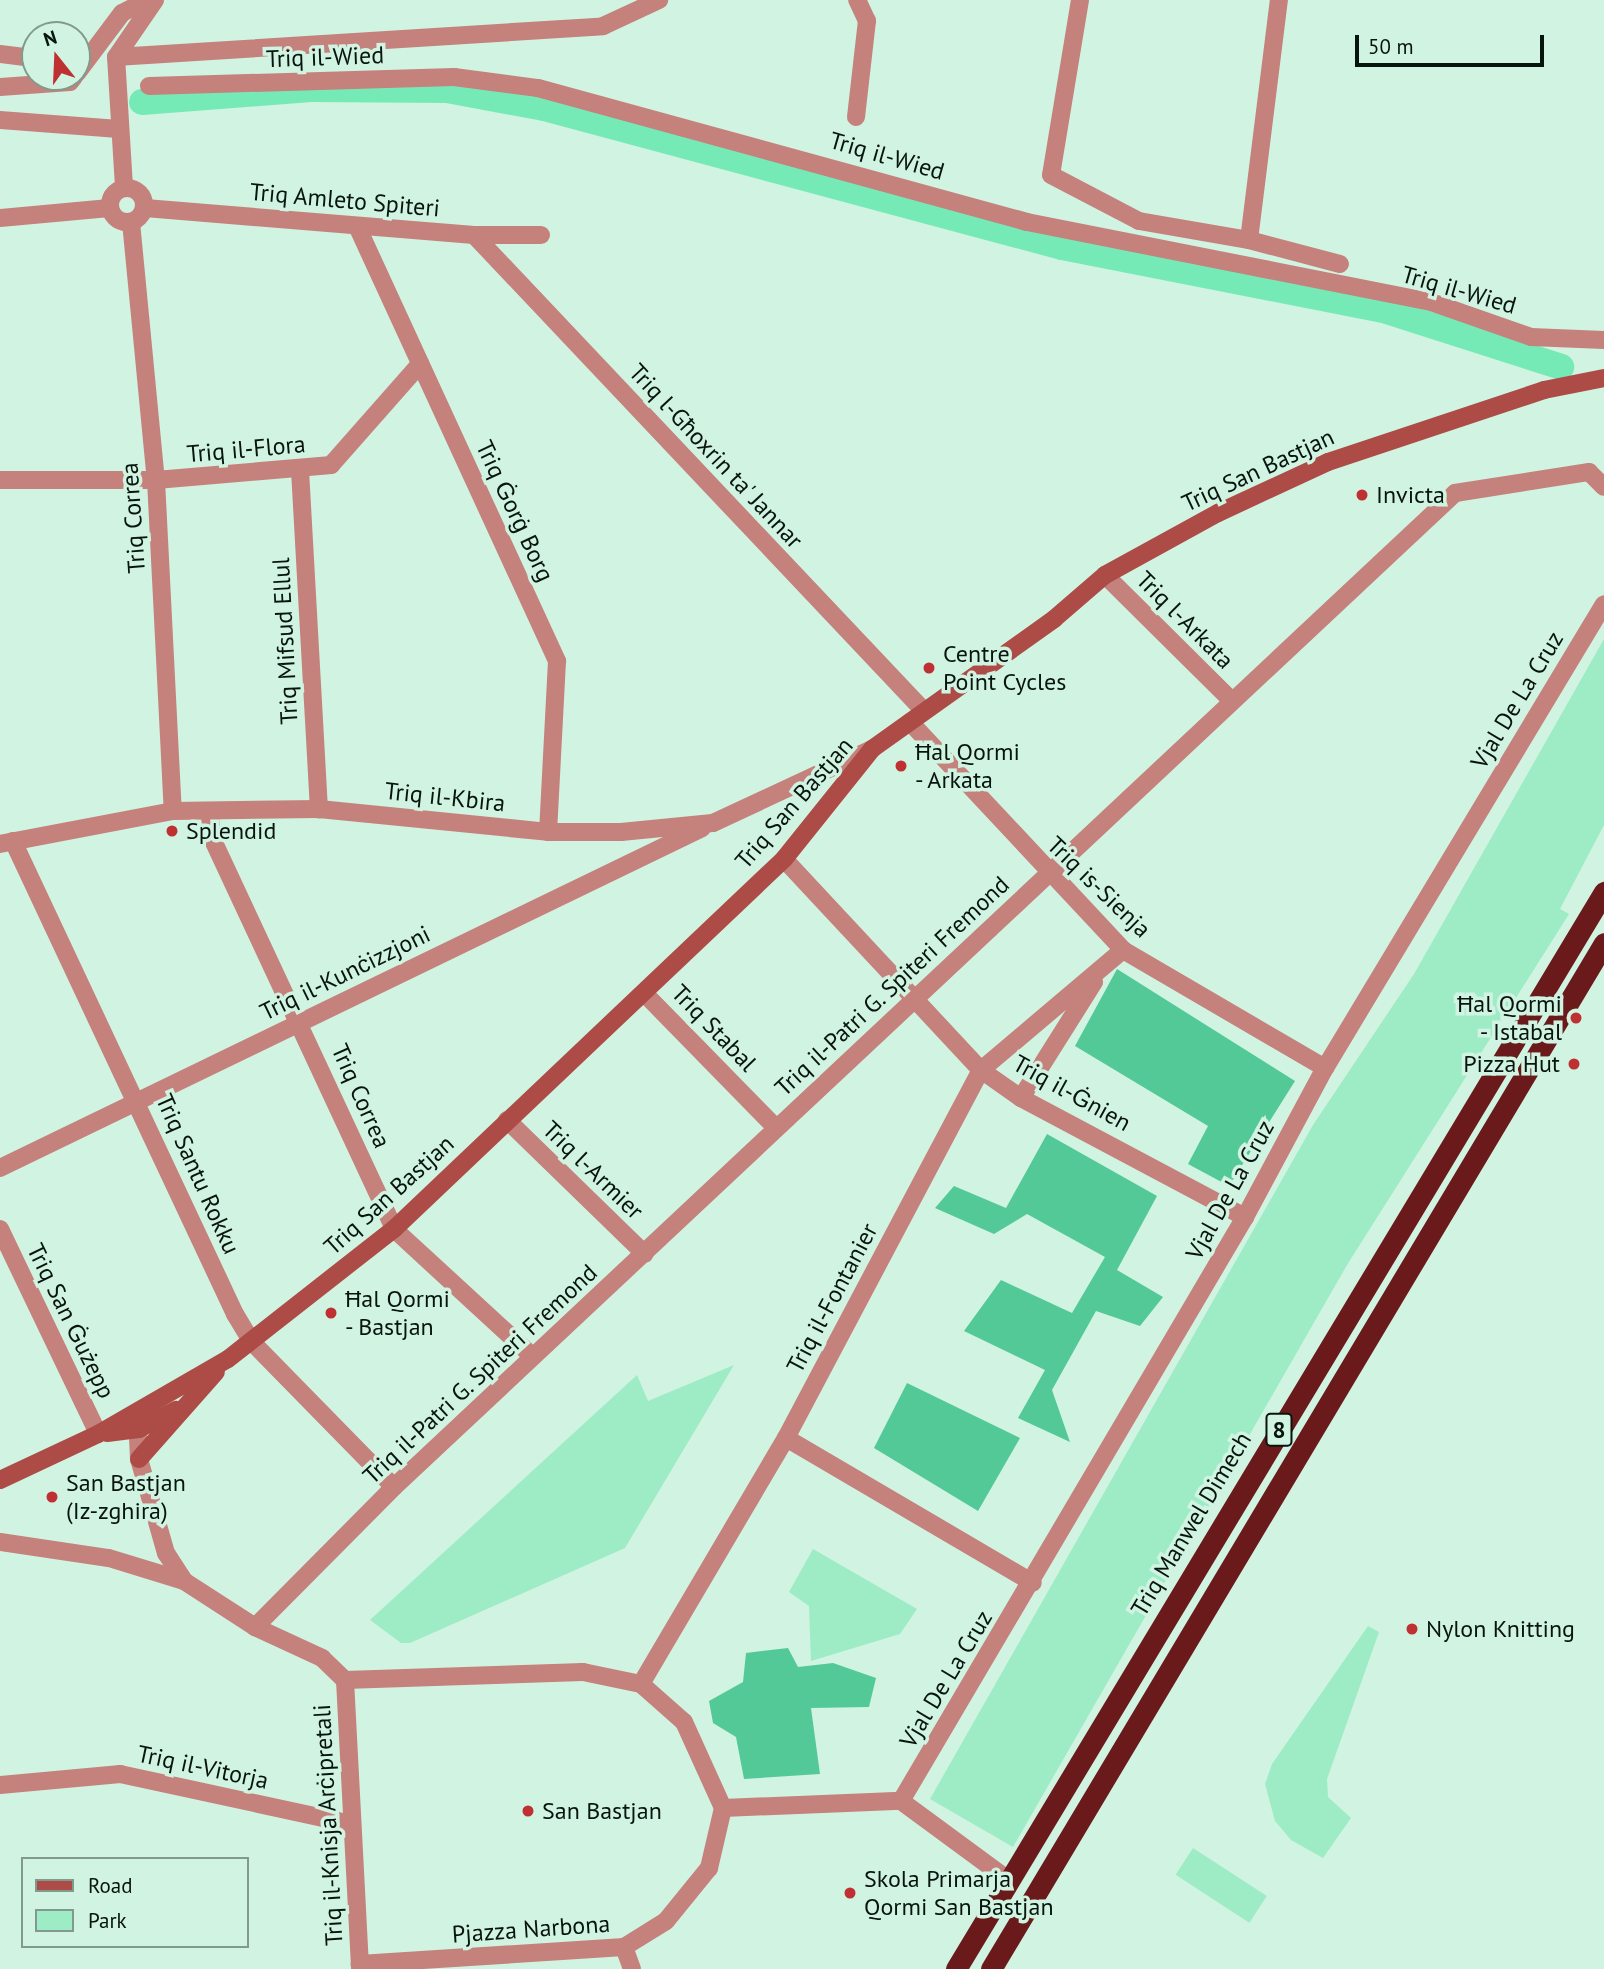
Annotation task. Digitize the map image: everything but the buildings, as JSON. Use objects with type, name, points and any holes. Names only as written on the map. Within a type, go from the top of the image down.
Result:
[{"type":"highway","name":"Triq Manwel Dimech","points":[[956,1969],[1007,1879],[1604,892]]},
{"type":"highway","name":"8","points":[[991,1969],[1604,943]]},
{"type":"street","points":[[91,52],[122,13],[148,0]]},
{"type":"street","points":[[124,187],[116,57],[155,0]]},
{"type":"street","points":[[116,57],[603,26],[659,0]]},
{"type":"street","points":[[856,117],[867,21],[857,0]]},
{"type":"street","points":[[1080,0],[1051,175],[1139,221],[1249,240],[1340,264]]},
{"type":"street","points":[[1249,240],[1279,0]]},
{"type":"street","points":[[0,54],[21,56]]},
{"type":"street","name":"Triq il-Wied","points":[[149,86],[454,77],[538,88],[1027,222],[1430,302],[1531,337],[1604,340]]},
{"type":"street","points":[[0,88],[21,86]]},
{"type":"street","points":[[0,120],[119,129]]},
{"type":"street","points":[[124,187],[142,195],[145,208],[131,222],[118,219],[110,208],[113,195],[124,187]]},
{"type":"street","points":[[0,218],[110,208]]},
{"type":"street","name":"Triq Amleto Spiteri","points":[[145,208],[474,234],[541,235]]},
{"type":"street","name":"Triq Correa","points":[[131,222],[156,480],[173,811]]},
{"type":"street","name":"Triq Ġorġ Borg","points":[[357,226],[557,661],[548,832]]},
{"type":"street","name":"Triq l-Għoxrin ta' Jannar","points":[[474,234],[916,716]]},
{"type":"street","name":"Triq il-Flora","points":[[0,480],[156,480],[300,470],[331,465],[420,364]]},
{"type":"street","name":"Triq San Bastjan","points":[[138,1420],[228,1359],[394,1229],[784,859],[872,749],[1054,619],[1105,575],[1218,513],[1328,462],[1544,390],[1604,378]]},
{"type":"street","name":"Triq Mifsud Ellul","points":[[300,470],[319,809]]},
{"type":"street","name":"Triq il-Patri G. Spiteri Fremond","points":[[255,1627],[394,1487],[532,1356],[645,1254],[1231,700],[1455,493],[1589,472],[1604,487]]},
{"type":"street","name":"Triq l-Arkata","points":[[1105,575],[1231,700]]},
{"type":"street","name":"Vjal De La Cruz","points":[[901,1801],[1033,1583],[1245,1217],[1325,1068],[1604,604]]},
{"type":"street","name":"Triq is-Sienja","points":[[916,716],[1048,874],[1123,950],[1325,1068]]},
{"type":"street","name":"Triq il-Kbira","points":[[7,842],[173,811],[319,809],[548,832],[621,832],[713,823],[872,749]]},
{"type":"street","name":"Triq Correa","points":[[210,811],[212,836],[301,1021],[394,1229],[532,1356]]},
{"type":"street","name":"Triq il-Kunċizzjoni","points":[[0,1168],[713,823]]},
{"type":"street","name":"Triq Santu Rokku","points":[[7,842],[139,1101],[251,1341],[394,1487]]},
{"type":"street","name":"Triq il-Ġnien","points":[[784,859],[981,1070],[1021,1098],[1245,1217]]},
{"type":"street","name":"Triq il-Fontanier","points":[[641,1684],[786,1438],[981,1070],[1123,950]]},
{"type":"street","name":"Triq il-Fontanier","points":[[1021,1098],[1103,967]]},
{"type":"street","name":"Triq Stabal","points":[[644,993],[776,1128]]},
{"type":"street","name":"Triq l-Armier","points":[[507,1121],[645,1254]]},
{"type":"street","name":"Triq San Ġużepp","points":[[0,1229],[98,1434]]},
{"type":"street","name":"Triq San Bastjan","points":[[139,1459],[228,1359]]},
{"type":"street","name":"Triq San Bastjan","points":[[3,1481],[98,1434],[185,1405]]},
{"type":"street","points":[[138,1420],[139,1459],[166,1553],[184,1581]]},
{"type":"street","points":[[786,1438],[1033,1583]]},
{"type":"street","name":"Triq il-Knisja Arċipretali","points":[[0,1542],[109,1558],[184,1581],[255,1627],[322,1658],[345,1680],[360,1967]]},
{"type":"street","points":[[345,1680],[583,1672],[641,1684],[684,1722],[723,1808],[901,1801],[1007,1879]]},
{"type":"street","name":"Triq il-Vitorja","points":[[0,1784],[120,1774],[352,1824]]},
{"type":"street","name":"Pjazza Narbona","points":[[360,1967],[624,1947],[666,1921],[709,1868],[723,1808]]},
{"type":"street","points":[[624,1947],[632,1969]]},
{"type":"green space","points":[[1604,639],[1604,825],[1560,909],[1569,914],[1347,1265],[1013,1847],[930,1799],[1313,1125],[1414,974]]},
{"type":"green space","points":[[1117,969],[1295,1081],[1229,1186],[1188,1164],[1208,1126],[1075,1046]]},
{"type":"green space","points":[[1047,1134],[1157,1196],[1117,1270],[1163,1297],[1140,1326],[1096,1311],[1052,1390],[1070,1442],[1018,1418],[1045,1370],[964,1331],[1001,1280],[1072,1313],[1105,1257],[1027,1214],[994,1234],[935,1208],[954,1186],[1006,1208]]},
{"type":"green space","points":[[734,1365],[625,1548],[410,1643],[401,1643],[370,1620],[637,1375],[648,1401]]},
{"type":"green space","points":[[907,1383],[1020,1438],[978,1511],[874,1448]]},
{"type":"green space","points":[[813,1549],[917,1609],[900,1634],[811,1661],[809,1606],[789,1592]]},
{"type":"green space","points":[[1368,1626],[1379,1632],[1327,1779],[1328,1797],[1351,1818],[1323,1858],[1291,1840],[1275,1821],[1265,1784],[1272,1764]]},
{"type":"green space","points":[[788,1648],[798,1667],[833,1663],[876,1678],[869,1707],[811,1708],[820,1774],[744,1779],[736,1737],[713,1723],[709,1701],[743,1682],[746,1653]]},
{"type":"green space","points":[[1193,1848],[1267,1896],[1249,1923],[1176,1875]]},
{"type":"waterway","points":[[142,102],[310,89],[447,90],[544,108],[1062,247],[1387,311],[1561,367]]},
{"type":"place","name":"Invicta","points":[[1362,495]]},
{"type":"place","name":"Centre Point Cycles","points":[[929,668]]},
{"type":"place","name":"Ħal Qormi - Arkata","points":[[901,766]]},
{"type":"place","name":"Splendid","points":[[172,831]]},
{"type":"place","name":"Ħal Qormi - Istabal","points":[[1576,1018]]},
{"type":"place","name":"Pizza Hut","points":[[1574,1064]]},
{"type":"place","name":"Ħal Qormi - Bastjan","points":[[331,1313]]},
{"type":"place","name":"San Bastjan (Iz-zghira)","points":[[52,1497]]},
{"type":"place","name":"Nylon Knitting","points":[[1412,1629]]},
{"type":"place","name":"San Bastjan","points":[[528,1811]]},
{"type":"place","name":"Skola Primarja Qormi San Bastjan","points":[[850,1893]]}]
